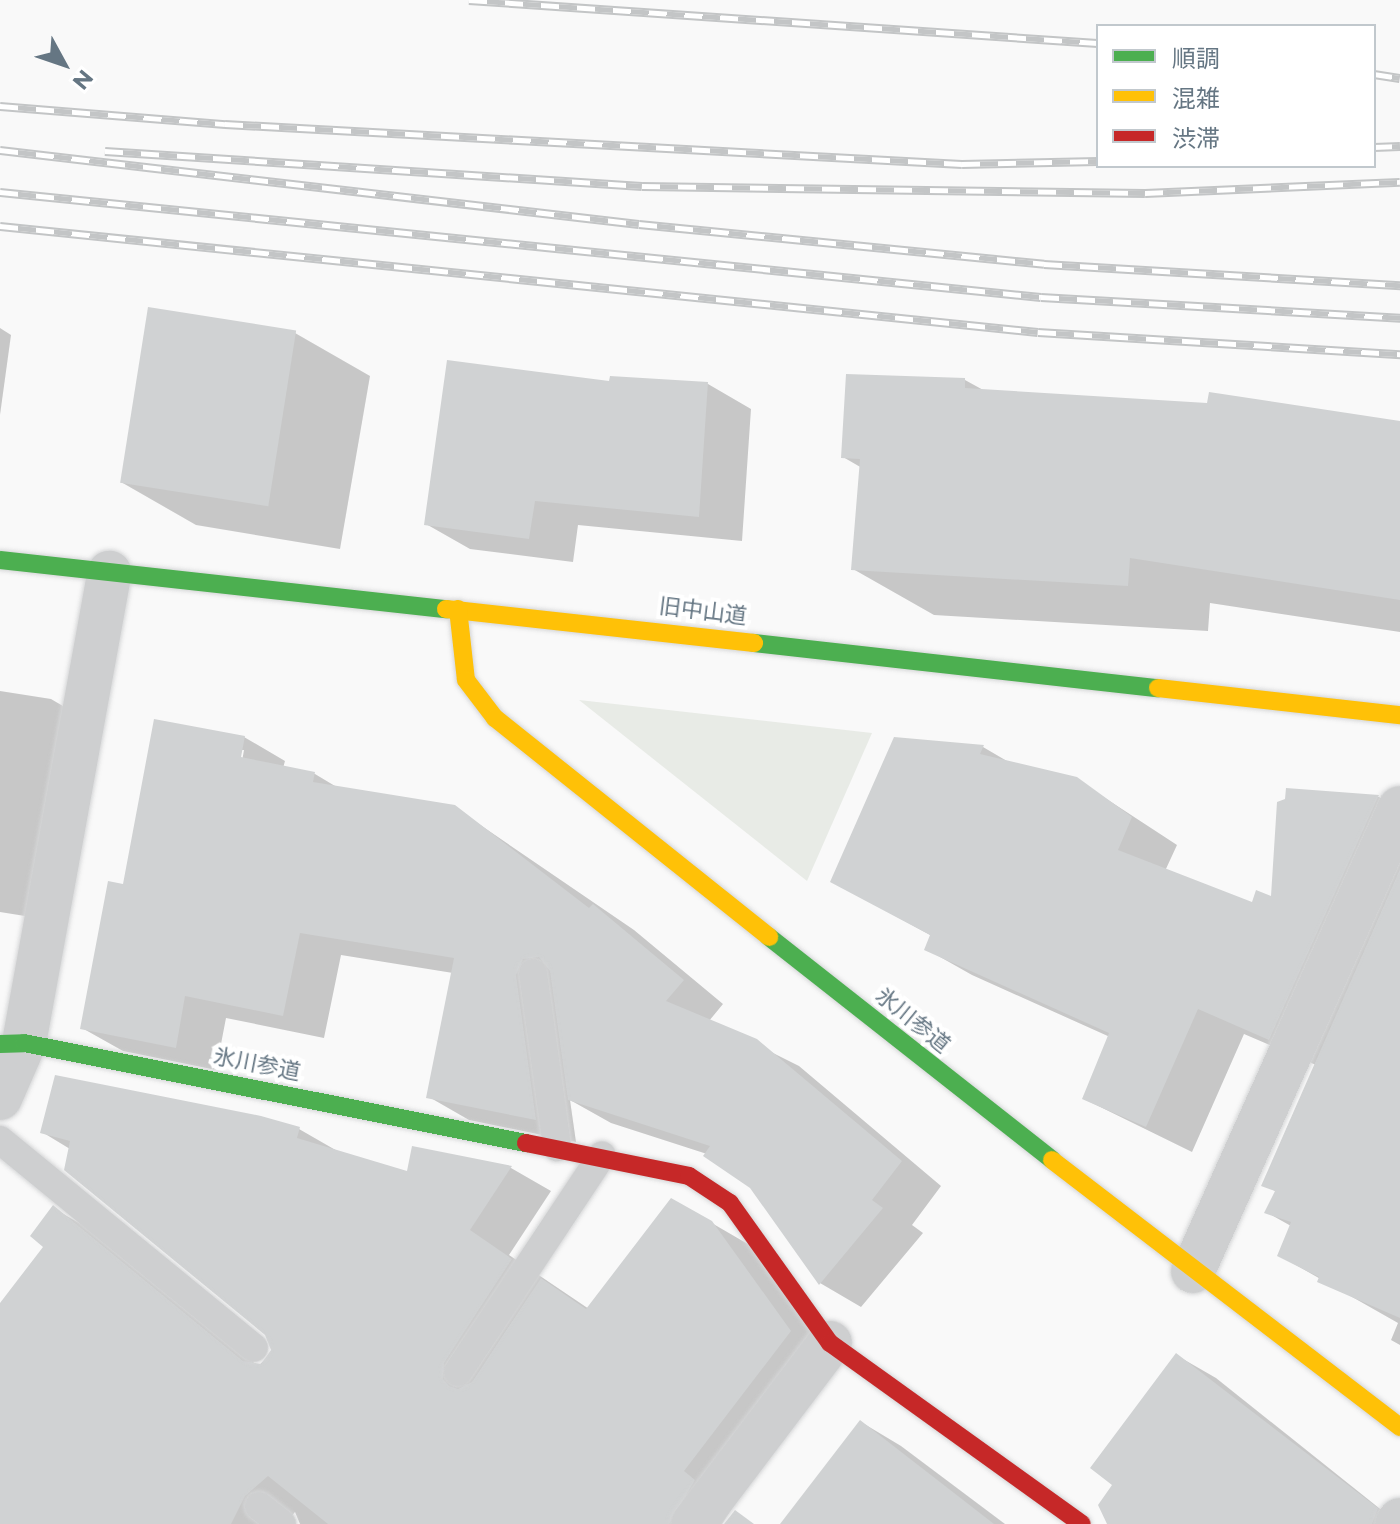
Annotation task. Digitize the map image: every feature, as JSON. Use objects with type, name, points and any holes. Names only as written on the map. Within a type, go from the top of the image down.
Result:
[{"type":"street","name":"旧中山道","points":[[0,560],[1400,715]]},
{"type":"street","points":[[0,1098],[109,573]]},
{"type":"street","name":"氷川参道","points":[[458,609],[466,680],[495,718],[1193,1271],[1400,1427]]},
{"type":"street","points":[[1193,1271],[1400,808]]},
{"type":"street","name":"氷川参道","points":[[12,1044],[602,1155],[689,1176],[730,1203],[830,1343],[1082,1524]]},
{"type":"street","points":[[693,1524],[830,1343]]},
{"type":"lane","points":[[533,973],[557,1147]]},
{"type":"lane","points":[[0,1140],[254,1348]]},
{"type":"lane","points":[[458,1372],[602,1155]]},
{"type":"lane","points":[[259,1506],[282,1524]]},
{"type":"shaded area","points":[[579,700],[872,733],[807,881]]},
{"type":"building","points":[[148,307],[296,330],[268,506],[120,483]]},
{"type":"building","points":[[447,360],[609,381],[610,376],[708,382],[699,517],[535,501],[529,539],[424,525]]},
{"type":"building","points":[[846,374],[965,378],[965,388],[1207,403],[1209,392],[1400,421],[1400,600],[1130,558],[1128,586],[851,570],[860,459],[841,458]]},
{"type":"building","points":[[154,719],[245,736],[241,757],[315,772],[313,782],[455,805],[589,908],[593,904],[684,980],[666,1001],[757,1039],[902,1161],[872,1200],[883,1208],[819,1285],[750,1188],[703,1156],[710,1146],[568,1100],[550,971],[539,957],[523,959],[516,975],[536,1120],[426,1098],[454,958],[300,933],[283,1016],[185,996],[176,1048],[80,1029],[108,881],[123,884]]},
{"type":"building","points":[[894,737],[984,745],[980,754],[1077,777],[1132,817],[1118,850],[1252,902],[1256,890],[1271,896],[1277,802],[1285,799],[1286,788],[1379,795],[1269,1040],[1198,1009],[1146,1127],[1082,1099],[1109,1033],[924,950],[930,935],[830,882]]},
{"type":"building","points":[[1400,869],[1400,1318],[1317,1282],[1319,1277],[1277,1256],[1291,1222],[1264,1213],[1275,1191],[1261,1186]]},
{"type":"building","points":[[55,1075],[261,1116],[300,1127],[297,1138],[407,1171],[412,1146],[512,1166],[470,1230],[512,1259],[444,1363],[443,1379],[449,1386],[458,1389],[472,1382],[541,1278],[586,1309],[671,1198],[712,1221],[791,1331],[684,1471],[695,1480],[669,1524],[328,1524],[268,1476],[245,1496],[231,1524],[0,1524],[0,1303],[43,1247],[30,1236],[53,1205],[243,1361],[261,1364],[271,1350],[265,1335],[64,1170],[70,1141],[40,1133]]},
{"type":"building","points":[[1176,1353],[1378,1508],[1372,1524],[1107,1524],[1098,1505],[1112,1485],[1090,1468]]},
{"type":"building","points":[[860,1420],[994,1524],[780,1524]]},
{"type":"building","points":[[735,1510],[754,1524],[724,1524]]},
{"type":"railway","points":[[469,0],[1096,43]]},
{"type":"railway","points":[[1376,74],[1400,78]]},
{"type":"railway","points":[[0,106],[225,124],[962,164],[1096,161]]},
{"type":"railway","points":[[1376,147],[1400,146]]},
{"type":"railway","points":[[0,150],[639,224],[1044,264],[1400,285]]},
{"type":"railway","points":[[105,151],[642,186],[1145,193],[1400,182]]},
{"type":"railway","points":[[0,192],[1041,297],[1400,318]]},
{"type":"railway","points":[[0,226],[1038,332],[1400,354]]},
{"type":"traffic: fast","points":[[0,560],[446,609]]},
{"type":"traffic: fast","points":[[754,643],[1158,688]]},
{"type":"traffic: fast","points":[[769,937],[1052,1160]]},
{"type":"traffic: fast","points":[[0,1044],[24,1043],[526,1143]]},
{"type":"traffic: slow","points":[[446,609],[754,643]]},
{"type":"traffic: slow","points":[[458,609],[466,680],[495,718],[769,937]]},
{"type":"traffic: slow","points":[[1158,688],[1400,715]]},
{"type":"traffic: slow","points":[[1052,1160],[1400,1427]]},
{"type":"traffic: jam","points":[[526,1143],[689,1176],[730,1203],[830,1343],[1082,1524]]}]
